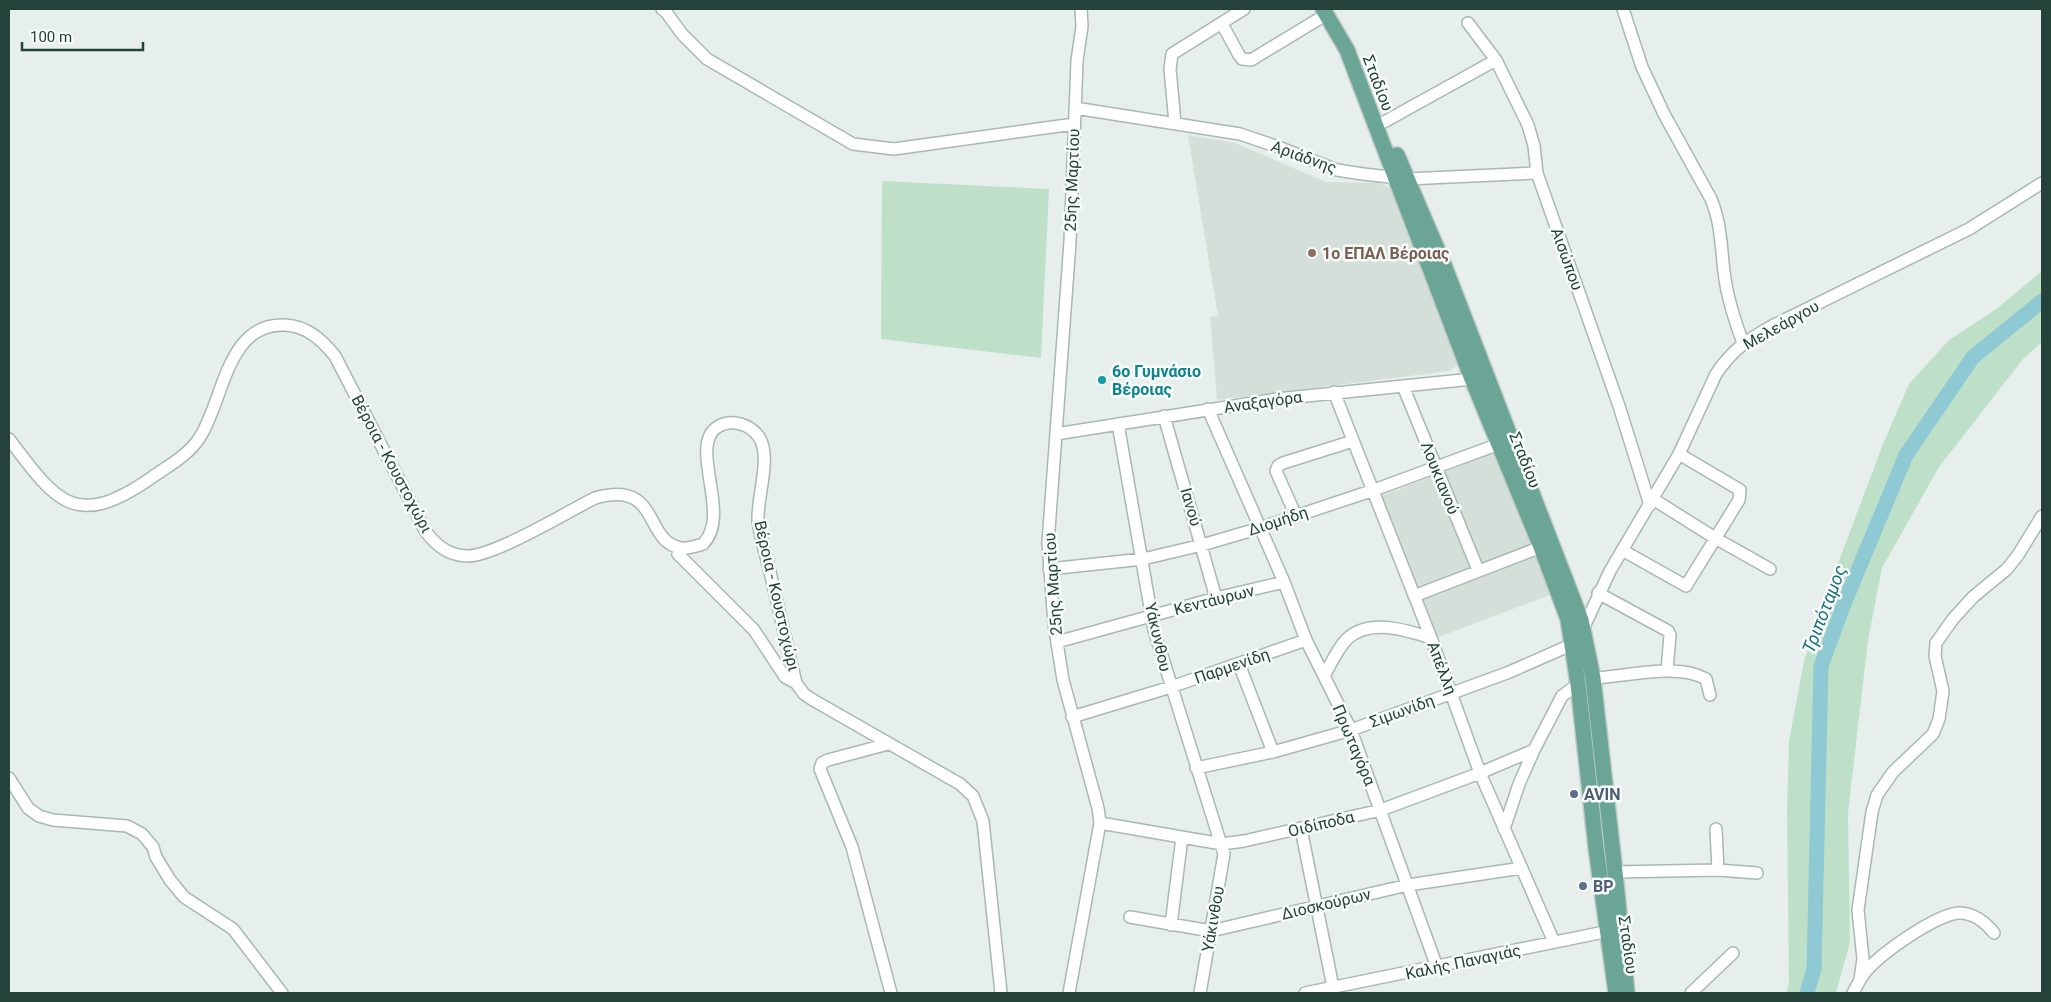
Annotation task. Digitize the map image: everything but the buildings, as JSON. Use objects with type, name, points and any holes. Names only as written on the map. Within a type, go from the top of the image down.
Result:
[{"type":"main road","points":[[1325,11],[1347,50]]},
{"type":"main road","name":"Σταδίου","points":[[1347,50],[1356,58],[1384,122],[1401,178],[1472,379],[1564,605],[1573,644],[1596,848],[1626,993]]},
{"type":"main road","name":"Σταδίου","points":[[1347,50],[1389,157],[1444,265],[1570,590],[1583,629],[1593,678],[1615,872],[1616,993]]},
{"type":"street","points":[[662,9],[682,34],[707,58],[853,144],[894,149],[1074,124]]},
{"type":"street","name":"25ης Μαρτίου","points":[[1069,993],[1100,823],[1098,808],[1072,717],[1057,642],[1048,543],[1070,242],[1077,61],[1082,26],[1081,9]]},
{"type":"street","points":[[1175,123],[1170,69],[1172,54],[1244,9]]},
{"type":"street","points":[[1623,9],[1642,67],[1660,106],[1716,212],[1722,235],[1724,272],[1731,310],[1743,343]]},
{"type":"street","points":[[1222,24],[1239,55],[1247,60],[1251,60],[1325,11]]},
{"type":"street","name":"Αισώπου","points":[[1468,23],[1496,60],[1528,125],[1534,146],[1536,173],[1651,502]]},
{"type":"street","points":[[1384,122],[1496,60]]},
{"type":"street","name":"Αριάδνης","points":[[1075,108],[1240,134],[1337,170],[1401,178],[1536,173]]},
{"type":"street","name":"Μελεάργου","points":[[1573,644],[1583,629],[1598,593],[1679,454],[1716,374],[1743,343],[1772,326],[1969,229],[2042,183]]},
{"type":"street","name":"Βέροια - Κουστοχώρι","points":[[9,439],[39,477],[70,504],[96,506],[117,499],[138,487],[193,446],[210,419],[232,360],[248,338],[254,333],[272,325],[289,325],[312,333],[335,356],[426,532],[435,543],[448,552],[465,556],[480,554],[508,544],[595,498],[609,494],[624,494],[637,500],[671,545],[682,548],[704,544],[712,533],[714,511],[706,451],[713,430],[728,422],[747,426],[760,438],[763,449],[764,468],[759,490],[758,521],[796,683],[804,694],[813,700],[960,784],[977,804],[983,821],[1001,993]]},
{"type":"street","name":"Αναξαγόρα","points":[[1056,434],[1208,409],[1334,392],[1472,379]]},
{"type":"street","name":"Λουκιανού","points":[[1402,386],[1478,570]]},
{"type":"street","name":"Απέλλη","points":[[1334,392],[1431,638],[1480,772],[1554,942]]},
{"type":"street","name":"Πρωταγόρα","points":[[1208,409],[1284,582],[1306,640],[1350,730],[1381,810],[1437,968]]},
{"type":"street","name":"Ιανού","points":[[1164,416],[1216,598]]},
{"type":"street","name":"Υάκυνθου","points":[[1118,424],[1158,646],[1222,844]]},
{"type":"street","points":[[1296,516],[1276,471],[1278,466],[1353,441]]},
{"type":"street","name":"Διομήδη","points":[[1049,569],[1143,559],[1260,528],[1374,490],[1499,444]]},
{"type":"street","points":[[1622,550],[1686,586],[1738,500],[1740,490],[1679,454]]},
{"type":"street","points":[[1651,502],[1770,569]]},
{"type":"street","points":[[1860,979],[1863,959],[1858,910],[1872,812],[1878,795],[1893,772],[1933,734],[1939,719],[1943,691],[1935,656],[1936,643],[1973,596],[2007,569],[2042,516]]},
{"type":"street","points":[[1414,596],[1541,547]]},
{"type":"street","points":[[682,548],[678,554],[754,630],[785,677],[796,683]]},
{"type":"street","name":"Κεντάυρων","points":[[1057,642],[1151,615],[1284,582]]},
{"type":"street","points":[[1598,593],[1668,631],[1670,635],[1667,671]]},
{"type":"street","points":[[1324,676],[1348,639],[1358,633],[1374,628],[1390,628],[1431,638]]},
{"type":"street","name":"Παρμενίδη","points":[[1072,717],[1170,687],[1306,640]]},
{"type":"street","name":"Σιμωνίδη","points":[[1196,768],[1273,752],[1350,730],[1507,673],[1573,644]]},
{"type":"street","points":[[1239,664],[1273,752]]},
{"type":"street","points":[[1593,678],[1614,678],[1667,671],[1700,675],[1706,679],[1710,695]]},
{"type":"street","points":[[1504,829],[1519,784],[1534,750],[1562,696],[1578,684]]},
{"type":"street","points":[[888,744],[828,760],[822,764],[820,769],[852,847],[891,993]]},
{"type":"street","name":"Οιδίποδα","points":[[1100,823],[1222,844],[1301,829],[1381,810],[1534,750]]},
{"type":"street","points":[[9,778],[28,808],[39,816],[53,820],[127,826],[142,834],[153,848],[156,857],[170,880],[184,897],[233,929],[271,982],[282,993]]},
{"type":"street","points":[[1301,829],[1333,988]]},
{"type":"street","points":[[1716,829],[1718,870]]},
{"type":"street","points":[[1171,924],[1182,837]]},
{"type":"street","name":"Υάκινθου","points":[[1200,993],[1224,854],[1222,844]]},
{"type":"street","name":"Διοσκούρων","points":[[1130,916],[1211,931],[1408,885],[1522,868]]},
{"type":"street","points":[[1615,872],[1718,870],[1758,874]]},
{"type":"street","points":[[1853,993],[1860,979],[1881,955],[1946,916],[1959,913],[1972,916],[1986,924],[1994,933]]},
{"type":"street","name":"Καλής Παναγιάς","points":[[1305,993],[1437,968],[1614,930]]},
{"type":"street","points":[[1691,993],[1733,953]]},
{"type":"shaded area","name":"1ο ΕΠΑΛ Βέροιας","points":[[1188,135],[1235,143],[1326,182],[1380,183],[1391,189],[1458,365],[1449,371],[1217,400],[1210,317],[1218,316]]},
{"type":"shaded area","points":[[1496,452],[1550,595],[1436,638],[1381,496]]},
{"type":"green space","points":[[882,181],[1049,189],[1041,358],[881,339]]},
{"type":"green space","points":[[2042,271],[2042,342],[2023,359],[1939,467],[1882,568],[1868,640],[1848,813],[1850,942],[1836,993],[1786,993],[1789,983],[1787,812],[1789,741],[1804,661],[1840,558],[1883,444],[1909,384],[1949,340],[1995,310]]},
{"type":"waterway","name":"Τριπόταμος","points":[[1807,993],[1814,969],[1821,666],[1846,599],[1906,455],[1973,357],[2042,301]]},
{"type":"place","name":"1ο ΕΠΑΛ Βέροιας","points":[[1312,253]]},
{"type":"place","name":"6ο Γυμνάσιο Βέροιας","points":[[1102,380]]},
{"type":"place","name":"AVIN","points":[[1574,794]]},
{"type":"place","name":"BP","points":[[1583,886]]}]
